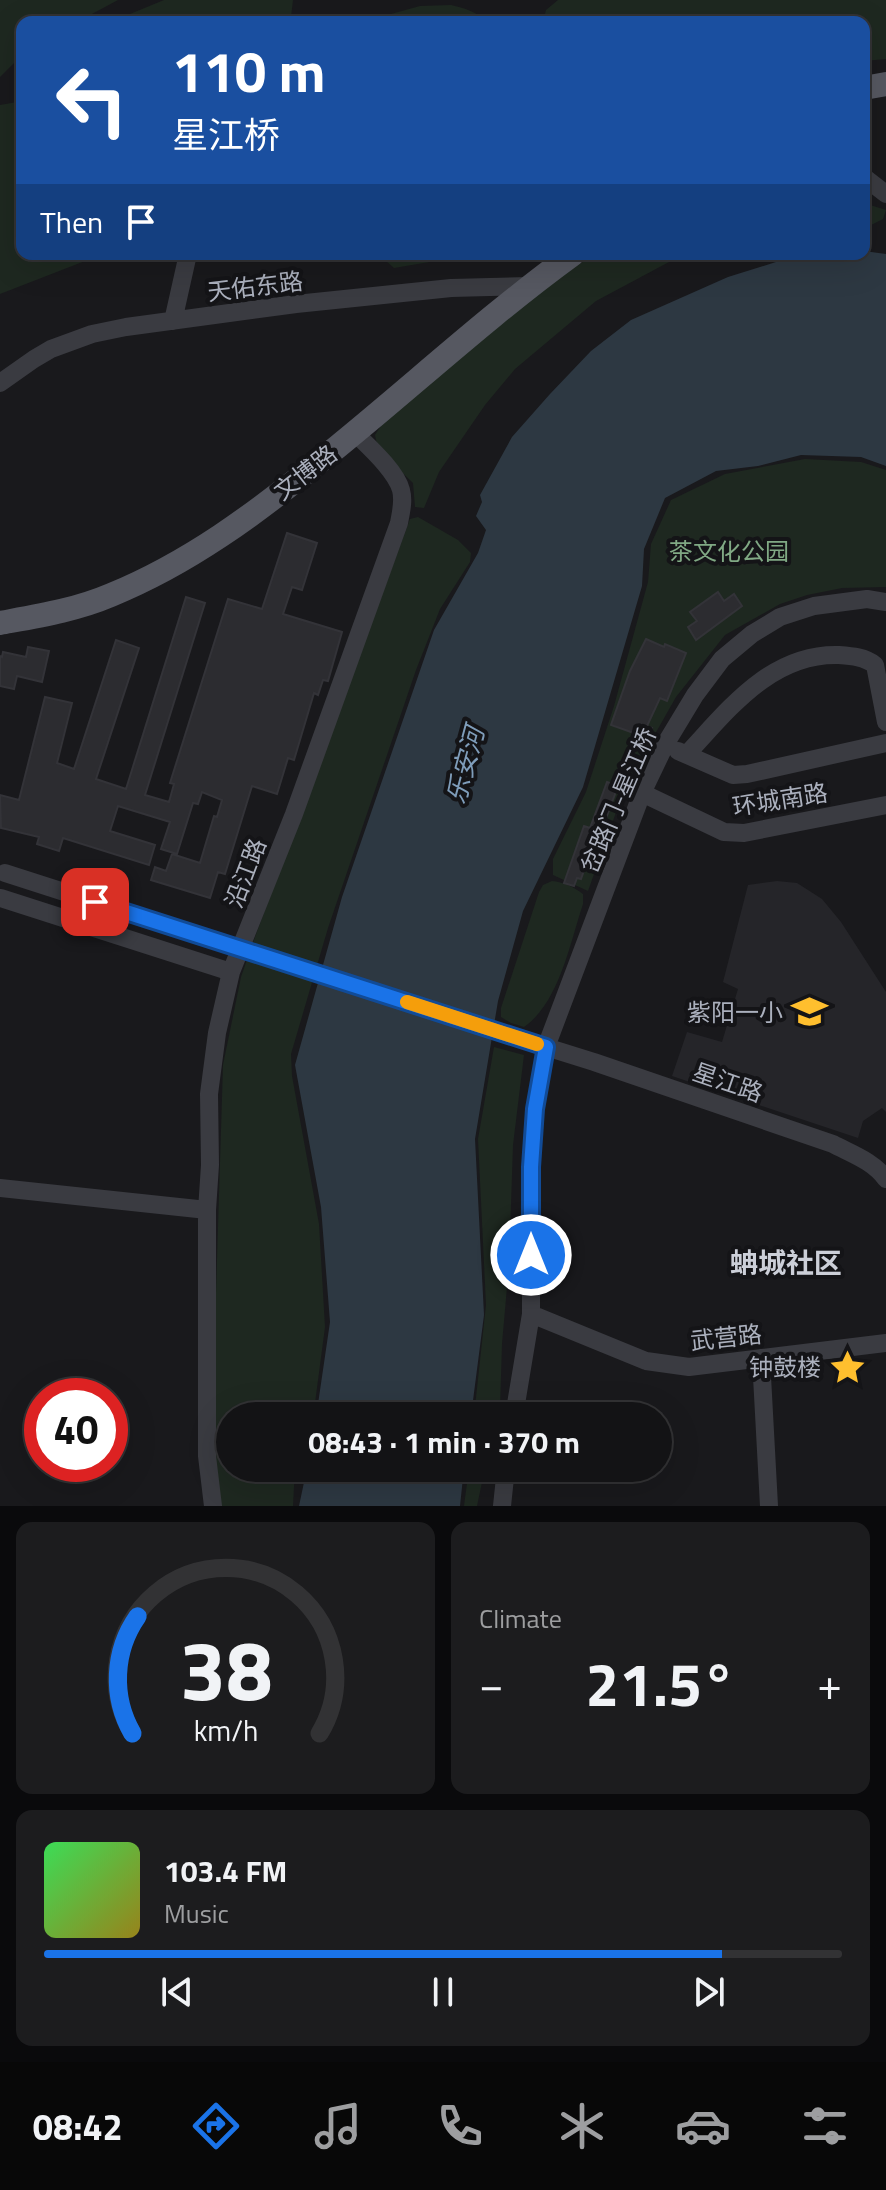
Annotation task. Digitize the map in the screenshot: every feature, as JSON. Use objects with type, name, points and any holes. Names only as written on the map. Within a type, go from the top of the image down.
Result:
[{"type":"main road","name":"文博路","points":[[0,623],[65,611],[119,592],[173,565],[241,523],[565,260]]},
{"type":"street","points":[[870,182],[886,194]]},
{"type":"street","points":[[173,321],[187,260]]},
{"type":"street","name":"天佑东路","points":[[0,383],[42,354],[70,341],[126,327],[296,304],[451,288],[529,286]]},
{"type":"street","name":"沿江路","points":[[213,1506],[207,1456],[207,1210],[212,1065],[231,972],[294,814],[399,523],[403,505],[402,491],[396,478],[355,433]]},
{"type":"street","name":"岔路门-星江桥","points":[[516,1402],[531,1314],[531,1167],[535,1109],[546,1047],[642,793],[665,745],[695,695],[722,659],[752,634],[780,617],[814,606],[867,599],[886,602]]},
{"type":"street","points":[[687,754],[734,704],[780,667],[804,658],[838,655],[870,661],[875,665],[886,722]]},
{"type":"street","points":[[665,745],[733,775],[886,743]]},
{"type":"street","name":"环城南路","points":[[642,793],[724,832],[744,833],[886,805]]},
{"type":"street","points":[[2,872],[0,900],[231,972]]},
{"type":"street","name":"星江路","points":[[2,872],[594,1062],[833,1144],[865,1160],[886,1179]]},
{"type":"street","points":[[0,1188],[207,1210]]},
{"type":"street","name":"武营路","points":[[531,1314],[646,1361],[689,1367],[886,1343]]},
{"type":"street","points":[[761,1358],[769,1506]]},
{"type":"street","points":[[502,1506],[505,1482]]},
{"type":"shaded area","name":"紫阳一小","points":[[777,881],[797,883],[822,899],[841,922],[886,992],[886,1112],[882,1108],[863,1121],[858,1138],[672,1076],[687,1032],[722,1042],[738,989],[723,982],[748,885]]},
{"type":"green space","points":[[0,0],[118,0],[88,16],[16,16],[16,61],[0,77]]},
{"type":"green space","points":[[164,0],[293,0],[291,16],[128,16]]},
{"type":"green space","points":[[558,0],[886,0],[886,59],[870,60],[870,16],[544,16],[546,10]]},
{"type":"green space","points":[[451,5],[479,16],[384,16],[420,6]]},
{"type":"green space","points":[[16,102],[16,260],[88,260],[0,294],[0,105]]},
{"type":"green space","points":[[870,205],[886,210],[883,219],[870,226]]},
{"type":"green space","points":[[385,260],[441,260],[394,268]]},
{"type":"green space","points":[[585,260],[673,260],[596,301],[515,369],[485,405],[439,472],[424,508],[415,507],[413,483],[378,449],[375,435],[384,421],[515,308]]},
{"type":"green space","name":"茶文化公园","points":[[805,459],[861,462],[886,470],[886,587],[842,588],[807,595],[780,604],[725,635],[676,697],[625,787],[588,891],[553,875],[553,859],[586,792],[614,706],[648,582],[651,544],[671,500],[725,474]]},
{"type":"green space","points":[[418,517],[458,540],[471,553],[470,562],[440,609],[416,670],[328,928],[291,1054],[292,1076],[319,1224],[325,1327],[315,1402],[216,1402],[216,1477],[215,1325],[223,1065],[241,977],[410,519]]},
{"type":"green space","points":[[552,881],[568,885],[583,894],[583,904],[555,988],[536,1016],[524,1027],[501,1017],[501,1008],[539,892],[543,885]]},
{"type":"green space","points":[[494,1047],[524,1055],[513,1145],[500,1402],[476,1402],[486,1305],[478,1139]]},
{"type":"green space","points":[[217,1482],[294,1482],[293,1506],[219,1506]]},
{"type":"green space","points":[[467,1482],[482,1482],[477,1506],[464,1506]]},
{"type":"water","name":"乐安河","points":[[870,252],[886,254],[886,466],[861,457],[801,455],[758,466],[716,471],[665,498],[644,549],[642,586],[583,787],[523,911],[498,1001],[475,1139],[484,1315],[473,1402],[318,1402],[330,1322],[321,1207],[295,1065],[342,897],[434,630],[478,553],[486,530],[476,516],[482,502],[480,495],[512,437],[591,351],[631,320],[728,277],[786,260],[870,260]]},
{"type":"water","points":[[304,1482],[463,1482],[460,1506],[299,1506]]},
{"type":"building","points":[[287,533],[317,543],[302,590],[292,587],[283,614],[342,632],[328,681],[323,680],[318,695],[314,693],[294,760],[288,758],[277,794],[252,786],[225,874],[218,872],[210,898],[151,880],[155,867],[166,871],[172,854],[200,863],[222,800],[202,792],[198,804],[193,803],[177,854],[161,849],[170,822],[118,806],[110,831],[155,845],[149,865],[63,838],[59,851],[37,844],[39,837],[1,828],[0,795],[19,800],[45,697],[72,703],[57,763],[74,769],[116,640],[139,648],[96,779],[126,789],[186,597],[205,603],[145,795],[169,802],[174,784],[170,783],[228,599],[262,609]]},
{"type":"building","points":[[718,592],[724,601],[734,594],[742,606],[696,640],[688,627],[697,621],[690,612]]},
{"type":"building","points":[[646,639],[686,653],[667,701],[660,698],[647,726],[652,728],[647,740],[611,725],[630,671]]},
{"type":"building","points":[[28,647],[49,651],[42,682],[17,676],[14,689],[0,686],[0,656],[3,652],[26,657]]},
{"type":"building","points":[[607,782],[618,786],[590,860],[574,886],[564,883],[584,826],[590,828]]},
{"type":"slow traffic","points":[[407,1002],[537,1044]]},
{"type":"place","name":"紫阳一小","points":[[809,1012]]},
{"type":"place","name":"钟鼓楼","points":[[847,1367]]},
{"type":"district","name":"蚺城社区","points":[[786,1262]]},
{"type":"route","points":[[95,902],[546,1047],[535,1109],[531,1167],[531,1255]]}]
